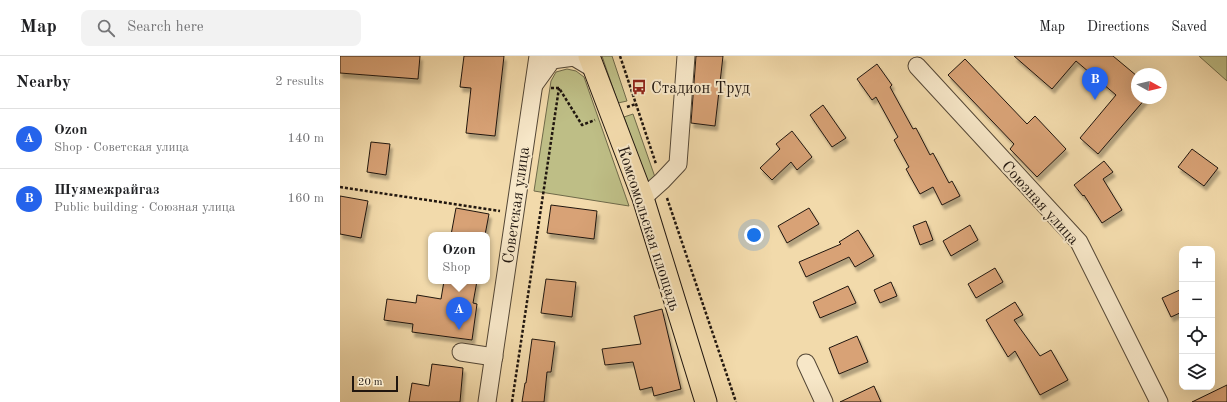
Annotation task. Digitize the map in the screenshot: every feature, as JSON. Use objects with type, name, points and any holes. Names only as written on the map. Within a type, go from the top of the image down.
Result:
[{"type":"main road","name":"Комсомольская площадь","points":[[592,62],[643,198],[706,402]]},
{"type":"street","name":"Советская улица","points":[[487,402],[538,56]]},
{"type":"street","points":[[643,198],[678,164],[686,56]]},
{"type":"street","points":[[533,86],[552,60],[574,57],[592,62]]},
{"type":"street","name":"Союзная улица","points":[[917,66],[1079,242],[1159,402]]},
{"type":"street","points":[[461,352],[494,357]]},
{"type":"street","points":[[806,363],[824,402]]},
{"type":"path","points":[[620,56],[736,402]]},
{"type":"path","points":[[533,86],[559,88]]},
{"type":"path","points":[[559,88],[582,125]]},
{"type":"path","points":[[512,402],[559,88]]},
{"type":"path","points":[[340,187],[500,211]]},
{"type":"green space","points":[[602,56],[612,56],[627,101],[618,103]]},
{"type":"green space","points":[[1199,56],[1227,56],[1227,81]]},
{"type":"green space","points":[[567,69],[576,71],[584,77],[629,206],[534,191],[551,81],[556,72]]},
{"type":"green space","points":[[633,114],[656,180],[648,187],[624,117]]},
{"type":"building","points":[[340,56],[420,56],[418,79],[340,73]]},
{"type":"building","points":[[464,56],[504,56],[495,136],[466,133],[471,88],[460,87]]},
{"type":"building","points":[[696,56],[723,56],[715,126],[691,123]]},
{"type":"building","points":[[1014,56],[1113,56],[1131,71],[1131,104],[1141,104],[1098,154],[1080,138],[1116,95],[1076,61],[1052,89]]},
{"type":"building","points":[[965,59],[1027,124],[1035,116],[1066,149],[1037,177],[1010,149],[1014,144],[948,75]]},
{"type":"building","points":[[877,64],[892,85],[890,87],[913,129],[916,128],[930,155],[933,153],[949,183],[952,181],[960,196],[942,205],[933,187],[920,194],[906,169],[909,167],[894,140],[898,137],[876,97],[872,100],[857,79]]},
{"type":"building","points":[[823,105],[846,138],[832,147],[810,115]]},
{"type":"building","points":[[792,131],[812,157],[797,170],[791,162],[772,180],[760,168],[780,149],[776,144]]},
{"type":"building","points":[[371,142],[390,144],[386,175],[367,172]]},
{"type":"building","points":[[1192,149],[1218,168],[1204,186],[1178,167]]},
{"type":"building","points":[[1104,161],[1113,172],[1103,179],[1122,210],[1102,223],[1084,195],[1083,196],[1074,185]]},
{"type":"building","points":[[340,196],[368,201],[361,238],[340,234]]},
{"type":"building","points":[[551,205],[597,211],[594,239],[547,233]]},
{"type":"building","points":[[456,208],[489,214],[486,232],[452,232]]},
{"type":"building","points":[[809,208],[819,224],[787,243],[778,226]]},
{"type":"building","points":[[926,221],[933,240],[920,245],[913,226]]},
{"type":"building","points":[[970,225],[978,240],[951,256],[943,241]]},
{"type":"building","points":[[858,230],[874,256],[855,267],[849,257],[806,277],[799,262],[841,244],[839,242]]},
{"type":"building","points":[[995,268],[1003,282],[976,298],[968,284]]},
{"type":"building","points":[[546,279],[576,282],[572,317],[541,313]]},
{"type":"building","points":[[891,282],[897,296],[880,303],[874,290]]},
{"type":"building","points":[[444,284],[476,284],[473,303],[477,304],[472,340],[412,332],[413,324],[384,320],[387,299],[416,303],[417,295],[441,299]]},
{"type":"building","points":[[848,286],[856,303],[820,318],[813,302]]},
{"type":"building","points":[[1179,290],[1179,313],[1171,317],[1162,298]]},
{"type":"building","points":[[1015,302],[1023,315],[1014,320],[1040,356],[1051,350],[1068,380],[1040,395],[1015,351],[1008,357],[986,320]]},
{"type":"building","points":[[662,309],[681,389],[654,396],[652,387],[640,390],[633,362],[605,365],[602,349],[641,344],[634,316]]},
{"type":"building","points":[[857,336],[868,362],[839,374],[829,348]]},
{"type":"building","points":[[532,339],[555,342],[551,372],[547,372],[544,402],[522,402]]},
{"type":"building","points":[[432,364],[463,368],[460,402],[409,402],[412,383],[429,386]]},
{"type":"building","points":[[1227,385],[1227,402],[1192,402]]},
{"type":"building","points":[[874,386],[881,402],[840,402]]},
{"type":"place","name":"Стадион Труд","points":[[639,87]]},
{"type":"place","name":"Шуямежрайгаз","points":[[1095,100]]},
{"type":"place","name":"Ozon","points":[[459,330]]}]
